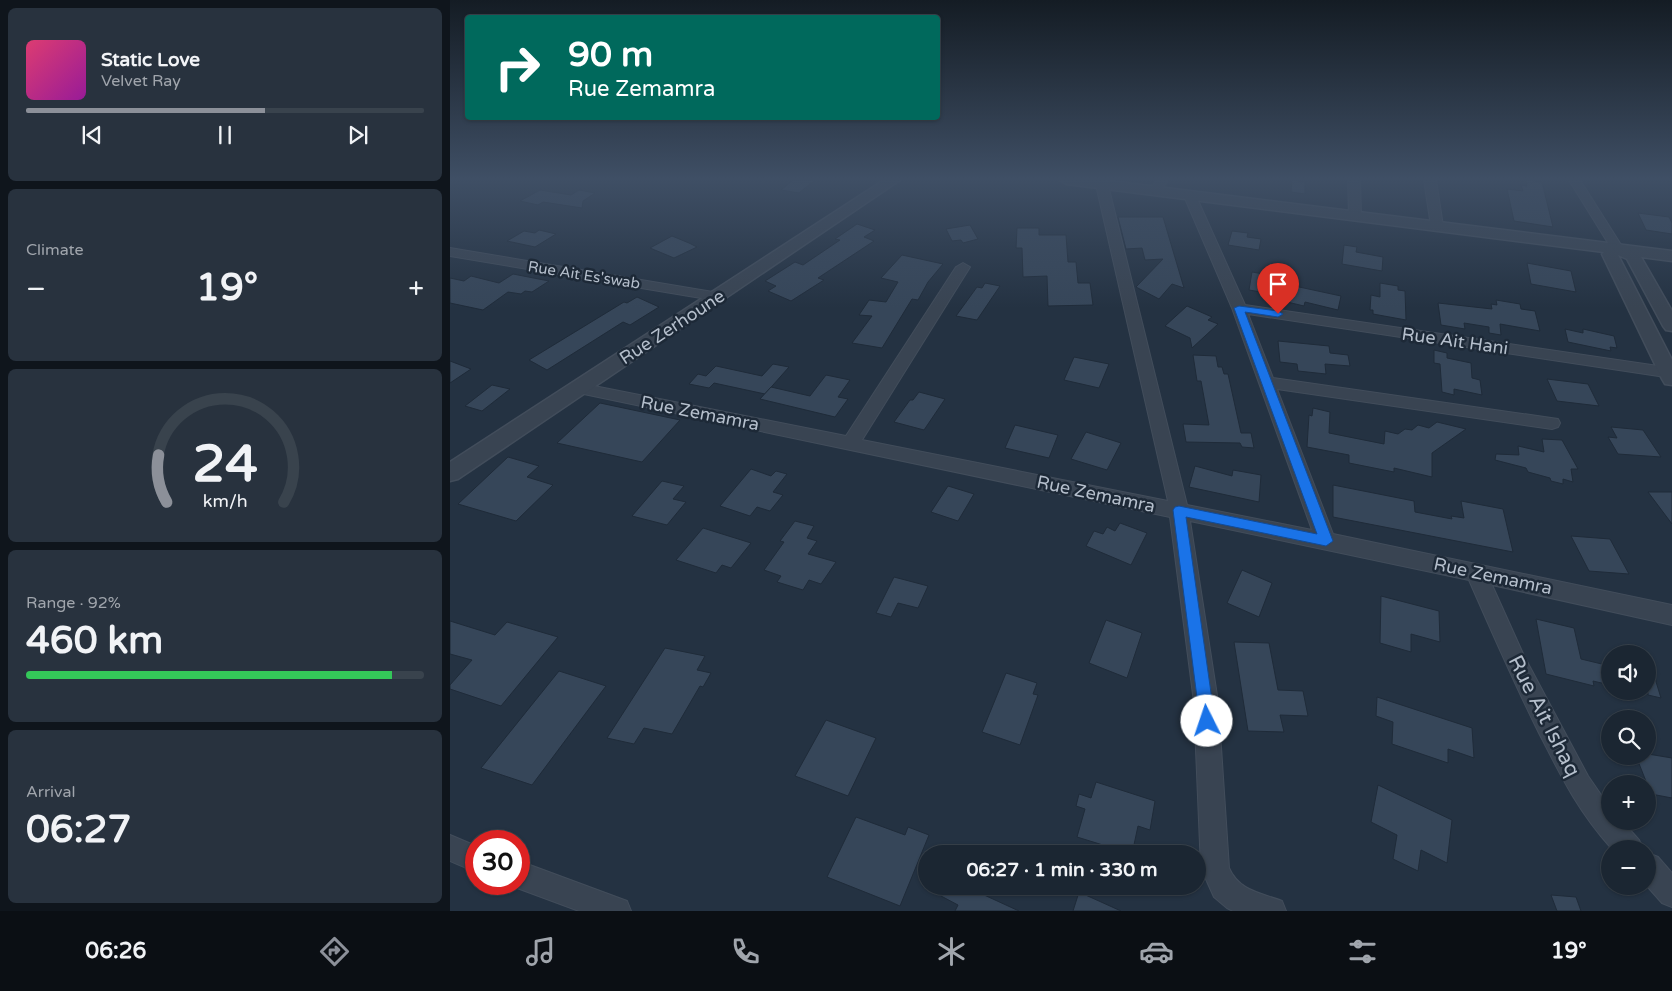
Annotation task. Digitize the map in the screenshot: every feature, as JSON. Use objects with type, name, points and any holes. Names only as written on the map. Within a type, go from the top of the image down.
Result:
[{"type":"street","name":"Rue Zerhoune","points":[[450,473],[830,223]]},
{"type":"street","points":[[1111,223],[1179,510],[1206,702],[1215,868],[1218,880],[1225,891],[1235,899],[1272,911]]},
{"type":"street","points":[[1202,223],[1239,308],[1326,541]]},
{"type":"street","points":[[1407,223],[1672,256]]},
{"type":"street","points":[[1601,223],[1617,248],[1633,256],[1672,326]]},
{"type":"street","points":[[1617,248],[1610,254],[1671,375]]},
{"type":"street","name":"Rue Ait Es'swab","points":[[450,252],[719,296]]},
{"type":"street","points":[[851,443],[963,267]]},
{"type":"street","name":"Rue Ait Hani","points":[[1239,308],[1671,375]]},
{"type":"street","points":[[1266,382],[1552,423]]},
{"type":"street","name":"Rue Zemamra","points":[[579,388],[1179,510],[1672,615]]},
{"type":"street","name":"Rue Ait Ishaq","points":[[1476,572],[1516,663],[1579,785],[1597,813],[1622,840]]},
{"type":"street","points":[[450,848],[465,854]]},
{"type":"street","points":[[1656,876],[1672,894]]},
{"type":"street","points":[[530,879],[617,911]]},
{"type":"building","points":[[1119,223],[1165,223],[1184,288],[1172,284],[1159,299],[1136,287],[1163,259],[1145,260],[1142,248],[1126,249]]},
{"type":"building","points":[[1524,223],[1552,223],[1553,227]]},
{"type":"building","points":[[1642,223],[1672,223],[1672,234],[1646,230]]},
{"type":"building","points":[[857,224],[875,230],[864,237],[874,241],[818,278],[824,280],[791,301],[768,291],[776,286],[765,281],[795,262],[803,265],[840,240],[835,239]]},
{"type":"building","points":[[970,225],[978,239],[963,243],[961,240],[952,241],[946,229]]},
{"type":"building","points":[[1017,228],[1039,228],[1039,235],[1066,235],[1068,262],[1076,262],[1078,283],[1090,283],[1093,305],[1048,306],[1047,276],[1023,277],[1022,248],[1016,248]]},
{"type":"building","points":[[539,230],[556,234],[535,247],[507,241],[524,231],[535,233]]},
{"type":"building","points":[[1232,231],[1248,233],[1247,237],[1261,239],[1259,250],[1228,245]]},
{"type":"building","points":[[672,236],[697,247],[674,258],[650,248]]},
{"type":"building","points":[[1344,245],[1357,247],[1356,252],[1383,257],[1382,271],[1342,264]]},
{"type":"building","points":[[902,255],[943,264],[928,282],[918,300],[912,299],[882,348],[852,343],[872,316],[859,315],[869,300],[886,302],[898,282],[881,278]]},
{"type":"building","points":[[1527,263],[1571,271],[1576,292],[1531,284]]},
{"type":"building","points":[[1252,272],[1276,276],[1276,282],[1341,296],[1338,310],[1305,302],[1304,306],[1283,301],[1285,296],[1249,290]]},
{"type":"building","points":[[513,274],[549,281],[532,292],[525,291],[521,294],[508,292],[483,310],[450,303],[450,278],[464,281],[471,276],[499,283]]},
{"type":"building","points":[[985,283],[1000,286],[977,320],[956,316],[977,287],[982,288]]},
{"type":"building","points":[[1380,283],[1398,286],[1398,290],[1405,291],[1406,320],[1373,314],[1373,310],[1370,310],[1371,295],[1380,297]]},
{"type":"building","points":[[637,297],[659,307],[630,325],[623,322],[547,370],[529,360],[624,302],[627,303]]},
{"type":"building","points":[[1496,300],[1520,304],[1521,309],[1535,311],[1540,331],[1500,324],[1501,335],[1489,333],[1489,327],[1464,323],[1465,329],[1441,325],[1438,303],[1492,309],[1491,304],[1497,305]]},
{"type":"building","points":[[1187,306],[1212,317],[1208,320],[1218,324],[1192,348],[1190,338],[1165,326]]},
{"type":"building","points":[[1565,329],[1583,333],[1583,329],[1614,336],[1617,348],[1610,347],[1611,351],[1568,342]]},
{"type":"building","points":[[1278,341],[1329,346],[1330,353],[1348,355],[1350,366],[1325,364],[1326,374],[1298,371],[1297,364],[1280,362]]},
{"type":"building","points":[[1434,350],[1447,353],[1447,358],[1471,363],[1472,378],[1480,380],[1482,395],[1454,389],[1454,395],[1442,392],[1440,364],[1434,363]]},
{"type":"building","points":[[1193,355],[1216,356],[1218,367],[1222,367],[1224,374],[1228,374],[1241,433],[1251,433],[1254,448],[1242,447],[1240,443],[1186,442],[1183,424],[1209,425],[1201,381],[1197,381]]},
{"type":"building","points":[[1074,357],[1109,364],[1099,388],[1064,380]]},
{"type":"building","points":[[450,361],[471,369],[450,383]]},
{"type":"building","points":[[773,364],[789,367],[765,394],[714,383],[709,388],[689,384],[698,374],[706,376],[716,366],[762,376]]},
{"type":"building","points":[[826,375],[850,380],[838,397],[848,399],[835,417],[760,399],[771,387],[810,396]]},
{"type":"building","points":[[1547,379],[1588,384],[1599,406],[1557,401]]},
{"type":"building","points":[[492,385],[510,389],[482,411],[465,406]]},
{"type":"building","points":[[919,392],[945,399],[924,430],[894,422],[910,400],[913,400]]},
{"type":"building","points":[[600,403],[680,420],[642,462],[557,443]]},
{"type":"building","points":[[1313,408],[1330,412],[1329,433],[1384,444],[1385,431],[1398,434],[1405,429],[1412,430],[1418,425],[1429,428],[1437,422],[1466,429],[1432,453],[1432,477],[1394,468],[1394,472],[1349,463],[1349,455],[1307,447],[1309,415],[1312,416]]},
{"type":"building","points":[[1015,425],[1058,435],[1049,458],[1005,448]]},
{"type":"building","points":[[1611,427],[1643,430],[1661,457],[1618,454],[1608,437],[1617,438]]},
{"type":"building","points":[[1086,432],[1121,443],[1107,470],[1071,459]]},
{"type":"building","points":[[1542,439],[1562,440],[1578,469],[1571,469],[1573,482],[1563,479],[1563,484],[1551,481],[1550,478],[1528,472],[1526,468],[1495,460],[1496,454],[1519,455],[1518,446],[1544,452]]},
{"type":"building","points":[[508,457],[539,466],[527,477],[553,485],[516,521],[458,504]]},
{"type":"building","points":[[1195,466],[1232,476],[1233,470],[1261,475],[1259,502],[1189,487]]},
{"type":"building","points":[[751,469],[771,476],[776,471],[787,474],[773,492],[783,495],[770,511],[757,507],[750,516],[720,506]]},
{"type":"building","points":[[662,481],[684,486],[673,499],[686,502],[667,525],[632,516]]},
{"type":"building","points":[[1333,485],[1414,501],[1415,512],[1452,519],[1451,516],[1464,518],[1461,501],[1503,509],[1513,552],[1333,517]]},
{"type":"building","points":[[948,486],[974,494],[958,521],[931,512]]},
{"type":"building","points":[[1648,492],[1672,492],[1672,524]]},
{"type":"building","points":[[795,521],[814,526],[807,538],[817,541],[808,554],[836,562],[821,584],[809,580],[803,590],[777,582],[781,576],[764,570],[784,542],[780,541]]},
{"type":"building","points":[[1120,523],[1147,533],[1131,565],[1086,546],[1094,531],[1103,534],[1107,527],[1115,531]]},
{"type":"building","points":[[703,528],[751,543],[731,568],[722,565],[716,573],[676,560]]},
{"type":"building","points":[[1571,536],[1610,539],[1629,574],[1589,571]]},
{"type":"building","points":[[1242,570],[1272,583],[1259,617],[1227,603]]},
{"type":"building","points":[[894,577],[928,586],[918,608],[898,603],[891,617],[876,613]]},
{"type":"building","points":[[1381,596],[1439,611],[1440,642],[1411,634],[1411,652],[1380,643]]},
{"type":"building","points":[[1536,619],[1574,628],[1581,659],[1601,664],[1601,683],[1593,681],[1594,686],[1546,674]]},
{"type":"building","points":[[1106,620],[1142,633],[1127,678],[1089,663]]},
{"type":"building","points":[[450,621],[495,635],[507,622],[558,637],[501,706],[450,689],[450,685],[472,660],[450,654]]},
{"type":"building","points":[[1234,642],[1269,643],[1278,690],[1303,691],[1308,716],[1280,715],[1284,732],[1248,731]]},
{"type":"building","points":[[665,648],[705,656],[697,670],[711,673],[703,687],[700,686],[672,734],[644,728],[634,744],[607,738]]},
{"type":"building","points":[[559,671],[606,686],[532,785],[481,768]]},
{"type":"building","points":[[1006,673],[1037,683],[1033,694],[1038,695],[1020,745],[982,732]]},
{"type":"building","points":[[1656,682],[1661,698],[1656,697]]},
{"type":"building","points":[[1377,697],[1472,728],[1474,758],[1448,749],[1448,763],[1392,744],[1393,722],[1376,716]]},
{"type":"building","points":[[826,720],[876,738],[848,796],[795,776]]},
{"type":"building","points":[[1656,755],[1672,758],[1672,798],[1656,795],[1656,775],[1644,775],[1640,765],[1656,765]]},
{"type":"building","points":[[1096,782],[1155,801],[1150,830],[1138,826],[1134,845],[1103,845],[1077,837],[1085,809],[1076,806],[1079,794],[1091,798]]},
{"type":"building","points":[[1378,785],[1452,820],[1447,863],[1421,850],[1418,871],[1393,859],[1397,835],[1371,822]]},
{"type":"building","points":[[856,817],[905,835],[908,827],[929,835],[925,845],[918,845],[918,862],[900,906],[827,877]]},
{"type":"building","points":[[984,895],[1019,911],[955,911],[958,905],[941,896]]},
{"type":"building","points":[[1078,895],[1086,895],[1121,911],[1073,911]]},
{"type":"building","points":[[1551,895],[1576,897],[1581,911],[1557,911]]},
{"type":"route","points":[[1207,721],[1206,702],[1179,510],[1326,541],[1239,308],[1278,314]]}]
